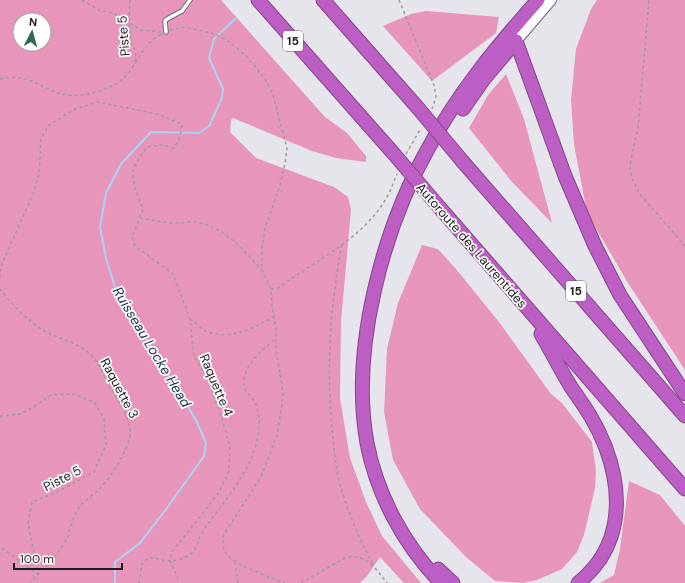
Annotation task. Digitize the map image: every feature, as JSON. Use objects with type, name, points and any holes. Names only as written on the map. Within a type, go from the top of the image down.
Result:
[{"type":"highway","name":"Autoroute des Laurentides","points":[[258,0],[399,156],[440,208],[685,490]]},
{"type":"highway","name":"15","points":[[323,0],[685,416]]},
{"type":"highway","points":[[441,583],[416,554],[395,520],[380,488],[370,454],[364,421],[363,389],[370,313],[391,232],[425,154],[472,79],[538,0]]},
{"type":"highway","points":[[453,583],[432,562],[409,530],[395,503],[384,474],[376,442],[371,409],[370,383],[374,344],[380,303],[391,259],[404,219],[418,186],[436,152],[467,102],[516,41],[565,176],[598,251],[620,295],[685,394]]},
{"type":"highway","points":[[528,310],[596,427],[606,449],[614,480],[616,516],[609,541],[598,563],[578,583]]},
{"type":"main road","points":[[516,41],[551,0]]},
{"type":"lane","points":[[166,32],[165,21],[182,11],[190,0]]},
{"type":"path","points":[[82,0],[99,10],[113,13],[141,30],[166,32]]},
{"type":"path","name":"Piste 5","points":[[130,0],[129,22],[131,43],[136,50],[136,58],[131,71]]},
{"type":"path","points":[[399,0],[434,85],[436,97],[432,109]]},
{"type":"path","points":[[649,0],[638,128],[630,169],[632,178],[639,193],[685,246]]},
{"type":"path","points":[[0,79],[12,77],[27,78],[56,93],[84,96],[113,86],[124,79],[131,71],[144,49],[156,37],[166,32],[185,27],[210,33],[225,39],[248,58],[265,79],[273,95],[287,148],[280,189],[265,228],[262,249],[262,270]]},
{"type":"path","name":"Raquette 4","points":[[0,278],[1,266],[33,194],[39,175],[41,139],[48,126],[74,109],[98,102],[157,114],[182,124],[180,138],[174,148],[162,144],[147,147],[133,172],[133,178],[143,209],[132,237],[135,246],[172,274],[190,319],[194,357],[206,377],[223,422],[230,447],[229,471],[218,494],[172,552],[170,562]]},
{"type":"path","points":[[399,156],[424,122]]},
{"type":"path","points":[[271,289],[278,288],[353,236],[373,216],[386,199],[399,171]]},
{"type":"path","points":[[140,218],[178,223],[201,223],[225,234],[235,241],[262,270],[271,289],[276,328],[276,349],[283,394],[277,435],[261,477],[224,534],[223,544],[225,553],[235,562],[285,583]]},
{"type":"path","points":[[342,245],[338,260],[330,330],[329,383],[335,460],[341,490],[357,533],[374,566],[387,583]]},
{"type":"path","name":"Raquette 3","points":[[0,289],[41,329],[73,343],[92,355],[118,399],[130,425],[131,432],[126,448],[101,488],[80,505],[68,536],[59,550],[30,583]]},
{"type":"path","points":[[190,319],[208,332],[224,334],[242,333],[274,317]]},
{"type":"path","points":[[139,583],[142,564],[149,557],[170,562],[186,557],[196,550],[201,534],[246,470],[257,446],[259,423],[257,405],[244,388],[243,379],[247,367],[276,338]]},
{"type":"path","name":"Piste 5","points":[[0,416],[21,414],[51,395],[75,394],[95,403],[104,419],[106,445],[94,472],[53,494],[32,502],[28,523],[38,574]]},
{"type":"path","points":[[0,547],[38,574]]},
{"type":"path","points":[[302,583],[345,558],[353,556],[360,557],[374,566]]},
{"type":"path","points":[[170,562],[177,576],[178,583]]},
{"type":"path","points":[[235,562],[238,583]]},
{"type":"shaded area","points":[[0,0],[221,0],[325,117],[347,133],[366,156],[366,162],[336,158],[312,151],[233,118],[231,120],[230,132],[256,158],[334,187],[348,197],[351,209],[341,322],[340,398],[350,458],[366,502],[382,536],[421,583],[404,583],[380,557],[367,576],[360,583],[0,583]]},
{"type":"shaded area","points":[[597,0],[685,0],[685,370],[628,283],[587,213],[574,144],[571,100],[576,49],[591,9]]},
{"type":"shaded area","points":[[426,11],[499,17],[496,33],[432,81],[383,26],[411,14]]},
{"type":"shaded area","points":[[506,74],[524,119],[552,223],[512,182],[469,128],[488,95]]},
{"type":"shaded area","points":[[422,245],[438,249],[456,269],[499,322],[551,394],[562,403],[592,442],[596,472],[595,488],[584,535],[577,552],[562,569],[537,580],[523,583],[495,581],[466,557],[420,509],[393,460],[384,412],[387,349],[398,303]]},
{"type":"shaded area","points":[[629,481],[660,495],[685,526],[685,583],[600,583],[614,575],[620,549]]},
{"type":"waterway","name":"Ruisseau Locke Head","points":[[115,583],[115,562],[140,543],[167,508],[204,456],[206,443],[196,420],[116,290],[106,258],[100,227],[106,193],[121,164],[151,132],[199,133],[209,126],[222,98],[223,89],[209,58],[214,39],[236,18]]}]
